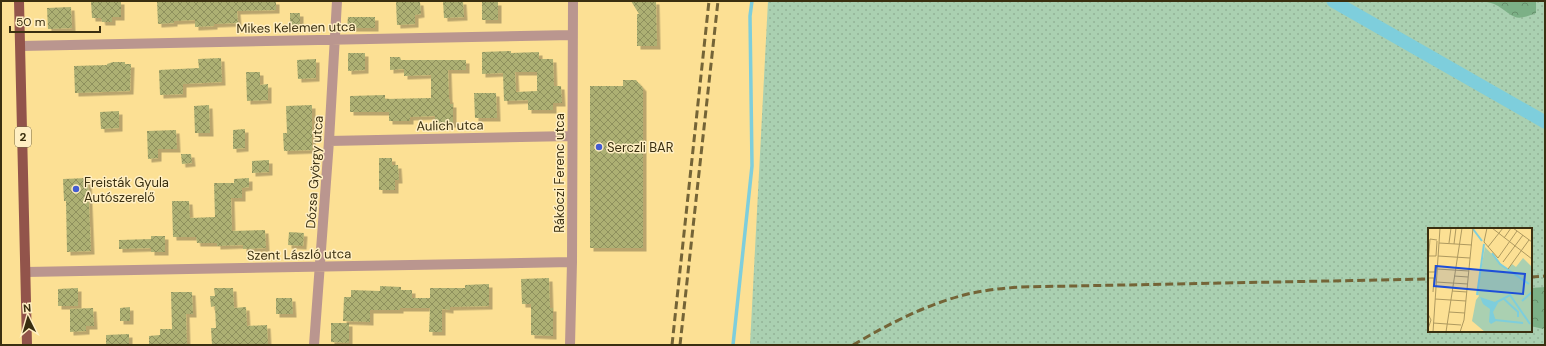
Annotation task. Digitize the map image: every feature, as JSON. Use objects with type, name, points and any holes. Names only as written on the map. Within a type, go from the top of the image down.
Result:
[{"type":"main road","name":"2","points":[[19,1],[27,345]]},
{"type":"street","name":"Dózsa György utca","points":[[314,345],[321,267],[337,1]]},
{"type":"street","name":"Rákóczi Ferenc utca","points":[[570,345],[572,262],[573,1]]},
{"type":"street","name":"Mikes Kelemen utca","points":[[20,46],[572,35]]},
{"type":"street","name":"Aulich utca","points":[[329,141],[572,136]]},
{"type":"street","name":"Szent László utca","points":[[26,272],[572,262]]},
{"type":"green space","points":[[768,1],[1545,1],[1545,345],[750,345]]},
{"type":"green space","points":[[1482,1],[1536,1],[1536,13],[1519,18],[1496,5]]},
{"type":"green space","points":[[1545,287],[1545,327],[1543,329],[1532,326],[1532,288]]},
{"type":"building","points":[[91,1],[121,1],[121,17],[112,17],[112,22],[102,22],[101,18],[92,18]]},
{"type":"building","points":[[157,1],[276,1],[276,10],[237,11],[238,23],[214,24],[214,26],[195,27],[195,20],[174,21],[174,23],[158,24]]},
{"type":"building","points":[[396,1],[420,2],[421,14],[415,15],[415,24],[397,25]]},
{"type":"building","points":[[443,1],[463,1],[464,17],[444,18]]},
{"type":"building","points":[[631,1],[656,1],[657,46],[637,46],[637,14],[639,14]]},
{"type":"building","points":[[482,2],[498,2],[498,20],[482,20]]},
{"type":"building","points":[[71,7],[72,28],[48,29],[47,8]]},
{"type":"building","points":[[290,13],[300,13],[300,25],[290,25]]},
{"type":"building","points":[[348,17],[375,17],[375,28],[347,28]]},
{"type":"building","points":[[482,52],[539,52],[539,59],[553,59],[554,86],[561,86],[562,103],[553,103],[553,110],[528,110],[528,100],[504,101],[503,73],[482,74]],"holes":[[[515,72],[537,72],[537,91],[516,92]]]},
{"type":"building","points":[[348,53],[365,53],[365,70],[348,71]]},
{"type":"building","points":[[390,57],[400,57],[401,60],[466,60],[466,70],[448,70],[449,99],[450,104],[453,104],[453,124],[435,125],[435,116],[410,117],[410,121],[389,121],[389,112],[350,112],[350,96],[385,95],[385,99],[431,98],[431,75],[404,76],[404,69],[390,70]]},
{"type":"building","points":[[221,58],[222,82],[183,84],[183,94],[160,95],[159,70],[199,68],[198,59]]},
{"type":"building","points":[[316,59],[316,78],[298,79],[297,60]]},
{"type":"building","points":[[113,62],[125,62],[125,64],[131,64],[130,91],[75,93],[74,66],[107,65]]},
{"type":"building","points":[[246,72],[260,72],[260,85],[268,84],[268,100],[247,101]]},
{"type":"building","points":[[623,80],[636,80],[643,88],[643,248],[590,248],[590,86],[623,86]]},
{"type":"building","points":[[474,93],[496,93],[497,118],[475,118]]},
{"type":"building","points":[[209,105],[210,133],[195,133],[194,106]]},
{"type":"building","points":[[312,105],[312,150],[284,151],[283,133],[287,133],[286,106]]},
{"type":"building","points":[[119,111],[119,128],[101,129],[100,112]]},
{"type":"building","points":[[245,129],[245,148],[233,149],[233,130]]},
{"type":"building","points":[[176,130],[177,149],[158,149],[158,158],[148,159],[147,131]]},
{"type":"building","points":[[181,154],[191,154],[192,163],[182,164]]},
{"type":"building","points":[[379,158],[392,158],[392,165],[398,165],[399,180],[395,180],[395,190],[379,190]]},
{"type":"building","points":[[269,160],[269,172],[252,173],[252,161]]},
{"type":"building","points":[[88,178],[91,251],[67,252],[66,201],[64,201],[63,179]]},
{"type":"building","points":[[249,178],[249,187],[242,188],[242,198],[231,198],[232,231],[265,230],[266,248],[243,249],[243,245],[217,246],[217,243],[197,243],[196,237],[173,237],[172,201],[189,201],[190,218],[215,217],[214,183],[234,183],[234,179]]},
{"type":"building","points":[[289,232],[304,233],[303,246],[288,245]]},
{"type":"building","points":[[151,236],[165,236],[165,252],[151,252],[151,248],[119,249],[119,240],[151,239]]},
{"type":"building","points":[[549,278],[550,308],[553,308],[553,336],[531,335],[531,304],[522,304],[521,279]]},
{"type":"building","points":[[489,284],[489,306],[450,307],[450,310],[442,309],[442,332],[429,332],[430,308],[370,310],[370,322],[343,321],[344,297],[351,297],[351,290],[380,291],[380,286],[401,287],[401,290],[412,290],[412,298],[430,298],[430,288],[465,288],[465,285]]},
{"type":"building","points":[[78,288],[78,306],[58,306],[58,289]]},
{"type":"building","points":[[214,288],[233,288],[234,308],[246,307],[247,326],[267,325],[268,344],[212,345],[211,328],[216,328],[215,306],[211,307],[210,296],[215,296]]},
{"type":"building","points":[[171,292],[192,292],[193,314],[186,314],[187,345],[149,345],[149,336],[160,335],[160,329],[172,329]]},
{"type":"building","points":[[276,298],[292,298],[293,314],[276,314]]},
{"type":"building","points":[[130,307],[130,321],[120,321],[120,308]]},
{"type":"building","points":[[93,308],[94,326],[86,326],[86,331],[70,332],[70,309]]},
{"type":"building","points":[[331,323],[349,323],[349,343],[331,342]]},
{"type":"building","points":[[129,334],[129,345],[106,345],[106,335]]},
{"type":"waterway","points":[[733,345],[752,166],[750,16],[752,1]]},
{"type":"waterway","points":[[1333,1],[1545,122]]},
{"type":"railway","points":[[672,345],[709,1]]},
{"type":"railway","points":[[680,345],[718,1]]},
{"type":"railway","points":[[1532,277],[1545,276]]},
{"type":"railway","points":[[853,345],[910,314],[940,302],[972,293],[1002,289],[1021,287],[1428,279]]},
{"type":"place","name":"Serczli BAR","points":[[599,147]]},
{"type":"place","name":"Freisták Gyula Autószerelő","points":[[76,189]]}]
